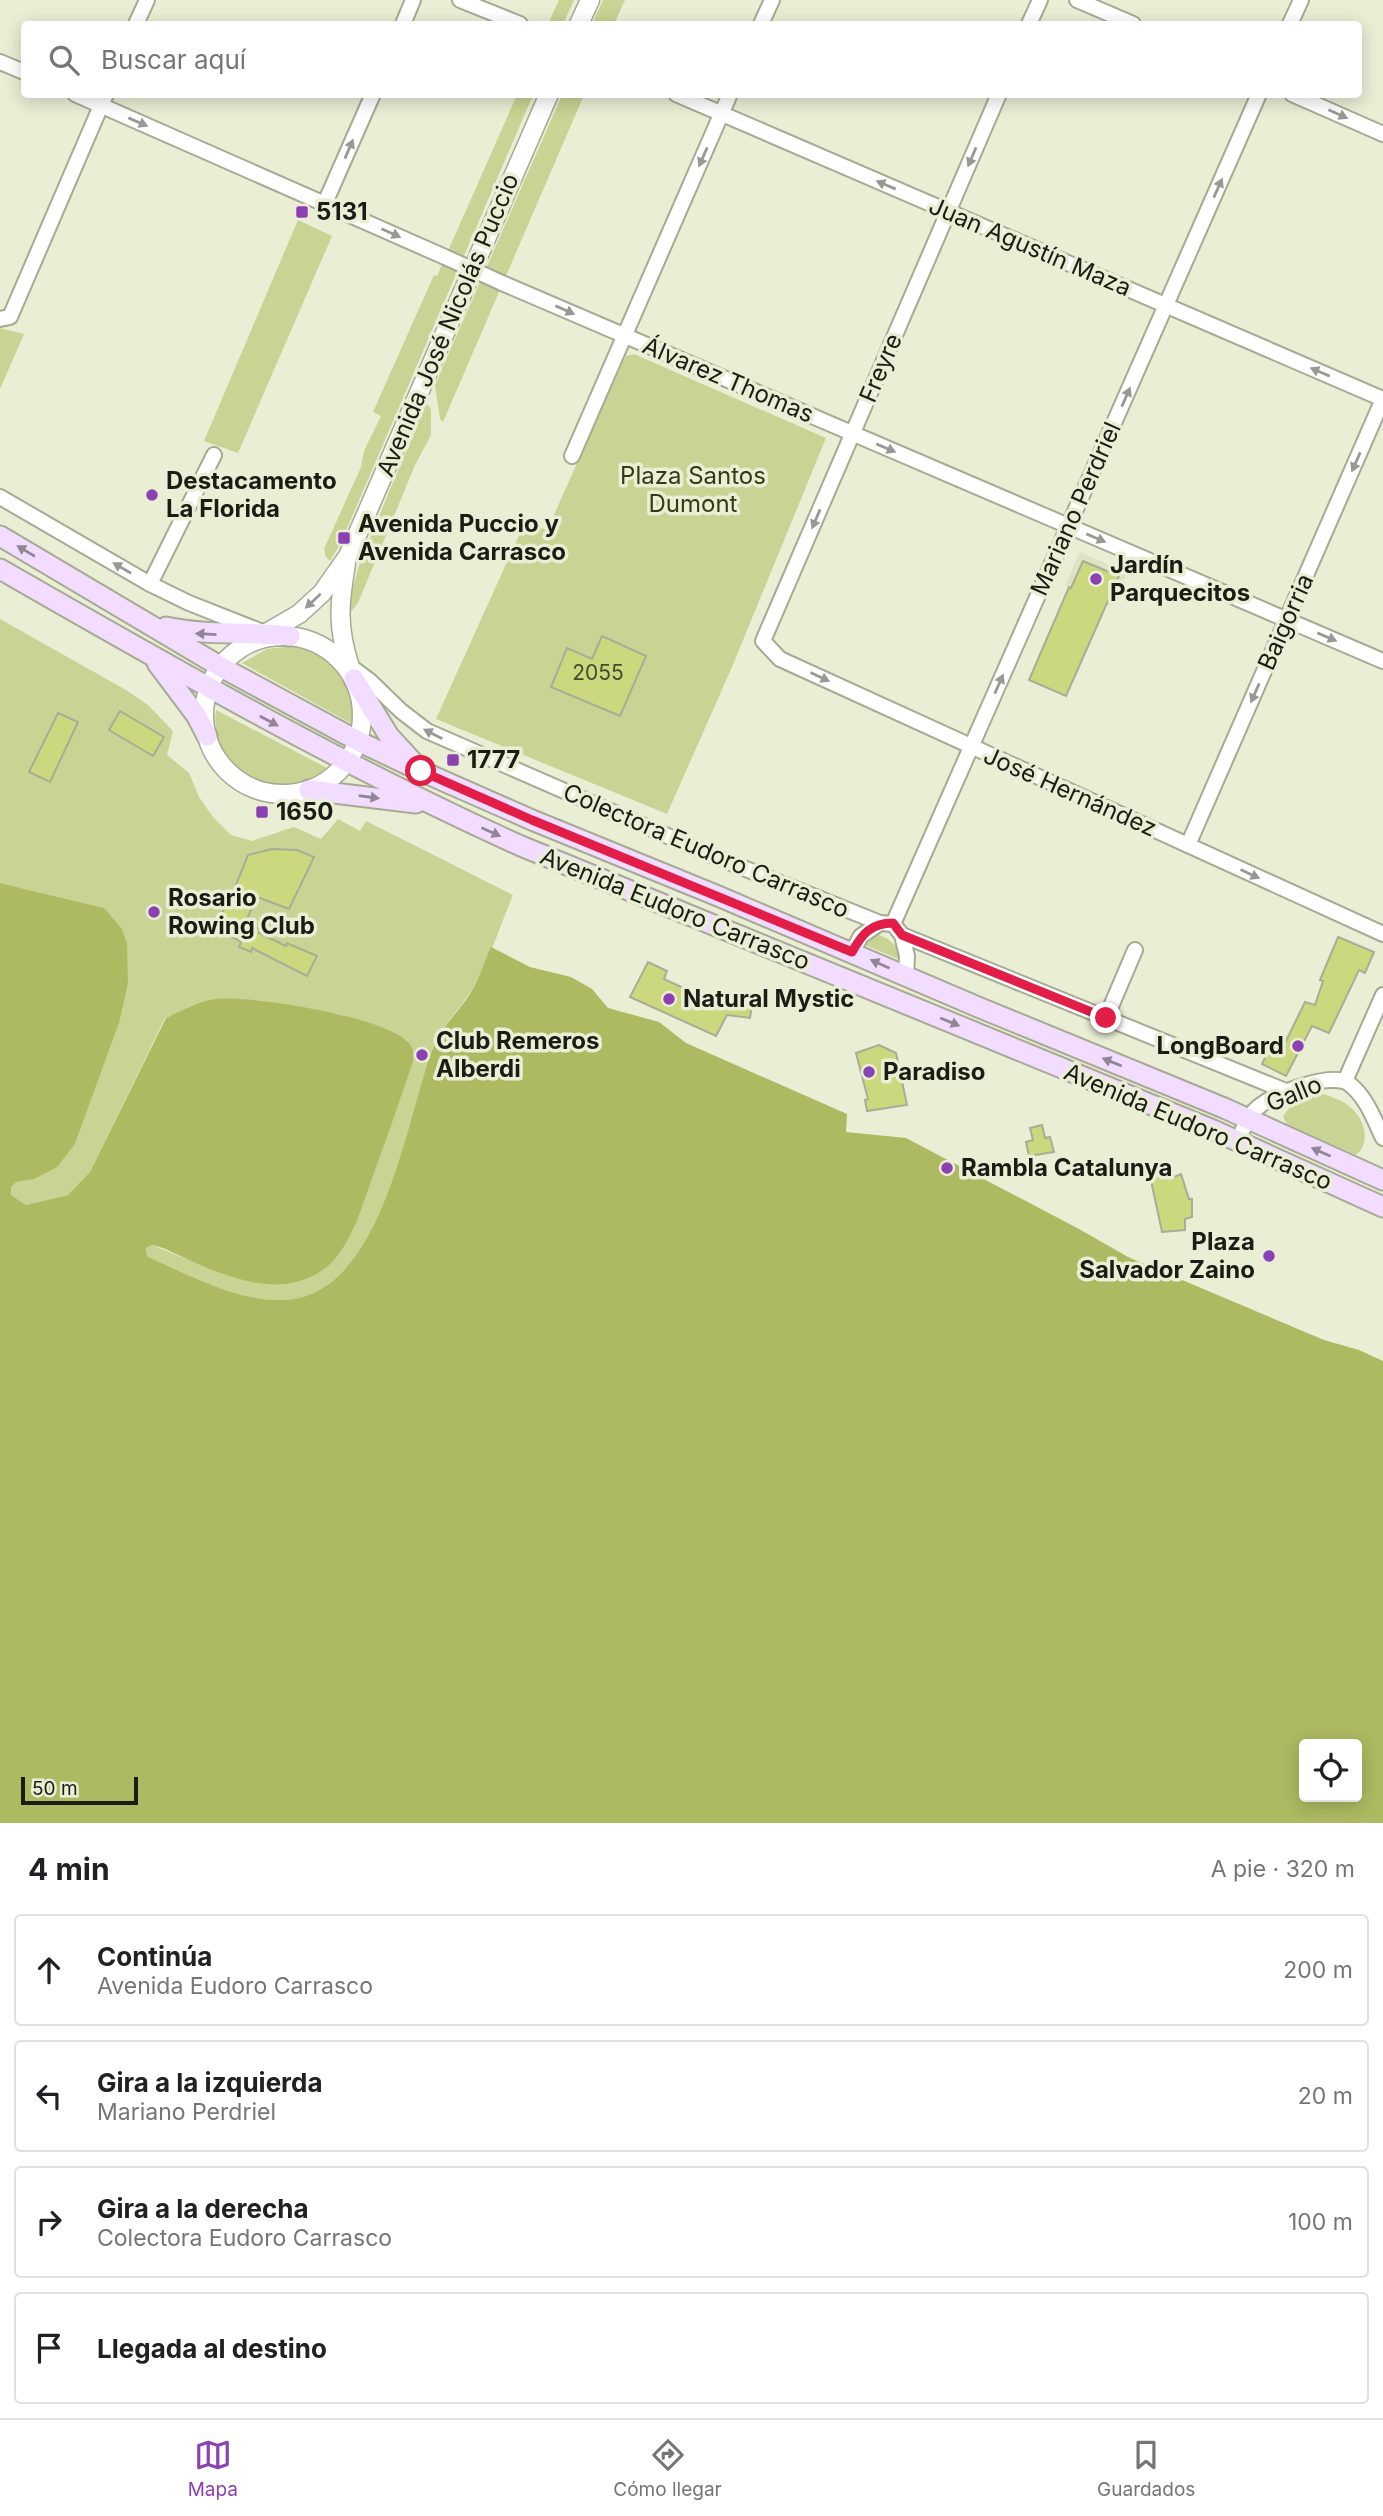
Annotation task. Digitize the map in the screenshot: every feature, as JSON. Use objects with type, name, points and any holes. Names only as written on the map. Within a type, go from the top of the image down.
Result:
[{"type":"main road","name":"Avenida Eudoro Carrasco","points":[[0,536],[220,667],[358,741],[421,771],[1247,1119],[1383,1182]]},
{"type":"main road","name":"Avenida Eudoro Carrasco","points":[[0,569],[209,688],[428,804],[521,846],[1238,1141],[1383,1207]]},
{"type":"main road","points":[[148,623],[192,633],[257,638],[289,636]]},
{"type":"main road","points":[[152,656],[196,715],[207,736]]},
{"type":"main road","points":[[353,672],[389,736],[421,771]]},
{"type":"main road","points":[[309,790],[428,804]]},
{"type":"street","points":[[137,21],[146,0]]},
{"type":"street","points":[[404,21],[413,0]]},
{"type":"street","points":[[460,0],[512,21]]},
{"type":"street","points":[[580,21],[590,0]]},
{"type":"street","points":[[762,21],[772,0]]},
{"type":"street","points":[[1031,21],[1040,0]]},
{"type":"street","points":[[1077,0],[1126,21]]},
{"type":"street","points":[[1291,21],[1301,0]]},
{"type":"street","points":[[0,62],[21,71]]},
{"type":"street","points":[[326,204],[371,98]]},
{"type":"street","name":"Avenida José Nicolás Puccio","points":[[220,667],[233,653],[299,614],[322,593],[348,556],[547,98]]},
{"type":"street","name":"Juan Agustín Maza","points":[[685,98],[1383,399]]},
{"type":"street","points":[[572,456],[728,98]]},
{"type":"street","name":"Freyre","points":[[763,641],[997,98]]},
{"type":"street","name":"Mariano Perdriel","points":[[852,952],[861,936],[892,927],[1257,98]]},
{"type":"street","points":[[1301,98],[1383,134]]},
{"type":"street","points":[[5,318],[104,100]]},
{"type":"street","name":"Álvarez Thomas","points":[[104,100],[502,283],[1383,661]]},
{"type":"street","name":"Baigorria","points":[[1188,845],[1383,399]]},
{"type":"street","points":[[150,584],[214,455]]},
{"type":"street","points":[[0,497],[150,584],[257,638]]},
{"type":"street","name":"Avenida José Nicolás Puccio","points":[[348,556],[340,610],[341,638],[362,709],[358,741]]},
{"type":"street","points":[[289,636],[315,643],[353,672]]},
{"type":"street","name":"José Hernández","points":[[763,641],[779,659],[1383,934]]},
{"type":"street","points":[[220,667],[209,688],[204,712],[207,736],[222,765],[246,786],[266,793],[288,794],[309,790],[330,779],[347,762],[358,741]]},
{"type":"street","name":"Colectora Eudoro Carrasco","points":[[353,672],[427,732],[711,855],[892,927],[1288,1092]]},
{"type":"street","points":[[892,927],[907,956],[906,975]]},
{"type":"street","points":[[1106,1018],[1135,950]]},
{"type":"street","name":"Gallo","points":[[1345,1081],[1383,995]]},
{"type":"street","name":"Gallo","points":[[1247,1119],[1260,1105],[1288,1092],[1328,1079],[1345,1081],[1359,1092],[1383,1138]]},
{"type":"street","points":[[1238,1141],[1247,1119]]},
{"type":"street","points":[[1362,1197],[1370,1195],[1383,1182]]},
{"type":"shaded area","name":"Jardín Parquecitos","points":[[1080,552],[1127,573],[1112,606],[1065,586]]},
{"type":"shaded area","points":[[0,883],[104,908],[122,929],[127,944],[128,983],[119,1023],[75,1144],[57,1167],[34,1179],[16,1182],[11,1187],[11,1195],[26,1205],[68,1195],[90,1172],[166,1018],[190,1007],[216,999],[288,1004],[351,1017],[378,1026],[399,1035],[411,1046],[413,1062],[359,1214],[346,1244],[325,1268],[296,1282],[263,1284],[228,1275],[163,1248],[152,1245],[146,1248],[147,1256],[220,1288],[252,1297],[285,1300],[318,1291],[346,1268],[368,1237],[386,1199],[433,1048],[474,987],[491,947],[530,967],[571,977],[592,989],[608,1008],[659,1022],[686,1043],[847,1114],[846,1132],[906,1138],[1128,1257],[1324,1340],[1359,1350],[1383,1361],[1383,1823],[0,1823]]},
{"type":"green space","points":[[559,0],[574,0],[564,21],[549,21]]},
{"type":"green space","points":[[603,0],[625,0],[615,21],[593,21]]},
{"type":"green space","points":[[516,98],[532,98],[345,533],[340,539],[342,541],[330,561],[324,549],[381,416],[373,412],[434,275],[437,276]]},
{"type":"green space","points":[[561,98],[583,98],[443,422],[440,419],[435,385]]},
{"type":"green space","points":[[298,220],[332,236],[238,453],[204,441]]},
{"type":"green space","points":[[0,328],[24,334],[0,389]]},
{"type":"green space","name":"Plaza Santos Dumont","points":[[634,354],[826,438],[732,667],[667,814],[436,719],[525,522],[547,530],[622,364],[626,356]]},
{"type":"green space","points":[[426,403],[431,409],[431,435],[415,465],[358,603],[350,613],[350,598],[360,562]]},
{"type":"green space","points":[[0,619],[148,705],[173,731],[167,755],[189,773],[199,797],[213,817],[231,835],[252,841],[294,827],[321,839],[338,819],[360,831],[366,821],[513,895],[479,977],[432,1050],[386,1200],[367,1238],[345,1270],[318,1291],[285,1300],[268,1300],[236,1293],[147,1256],[146,1248],[152,1245],[191,1261],[345,1244],[358,1217],[413,1062],[406,1040],[379,1027],[339,1014],[215,999],[165,1018],[90,1172],[68,1195],[26,1205],[11,1195],[11,1187],[15,1182],[34,1179],[75,1144],[119,1023],[104,908],[0,883]]},
{"type":"green space","points":[[295,646],[321,656],[340,673],[351,696],[352,724],[242,663],[267,649]]},
{"type":"green space","points":[[216,710],[327,768],[308,779],[287,785],[250,779],[234,768],[223,753],[216,733]]},
{"type":"green space","points":[[879,935],[901,951],[898,959],[865,945],[871,937]]},
{"type":"green space","points":[[1324,1094],[1341,1101],[1359,1117],[1365,1137],[1361,1150],[1356,1155],[1287,1124],[1283,1117],[1296,1103]]},
{"type":"building","points":[[1083,561],[1119,576],[1066,696],[1029,680]]},
{"type":"building","points":[[602,636],[646,656],[620,716],[551,687],[567,648],[592,659]]},
{"type":"building","points":[[120,711],[164,737],[153,756],[109,730]]},
{"type":"building","points":[[58,713],[78,722],[50,782],[29,772]]},
{"type":"building","points":[[272,849],[297,850],[314,857],[289,909],[257,897],[245,923],[286,946],[287,943],[317,956],[307,976],[252,948],[251,952],[239,947],[241,942],[214,927],[231,897],[248,855]]},
{"type":"building","points":[[1338,937],[1374,952],[1365,973],[1359,970],[1329,1033],[1312,1026],[1286,1076],[1262,1064],[1269,1049],[1285,1043],[1305,1002],[1315,1005],[1323,981],[1320,980]]},
{"type":"building","name":"Natural Mystic","points":[[648,962],[667,971],[664,979],[709,1000],[729,1007],[731,1002],[752,1005],[750,1018],[727,1015],[716,1036],[630,997]]},
{"type":"building","points":[[879,1045],[896,1053],[907,1105],[867,1111],[865,1100],[868,1099],[856,1053]]},
{"type":"building","points":[[1042,1125],[1045,1138],[1050,1137],[1054,1152],[1029,1156],[1026,1142],[1033,1140],[1030,1128]]},
{"type":"building","points":[[1171,1171],[1174,1177],[1181,1174],[1189,1199],[1192,1199],[1192,1217],[1185,1219],[1185,1230],[1162,1232],[1150,1176]]},
{"type":"place","name":"5131","points":[[302,212]]},
{"type":"place","name":"Destacamento La Florida","points":[[152,495]]},
{"type":"place","name":"Avenida Puccio y Avenida Carrasco","points":[[344,538]]},
{"type":"place","name":"Jardín Parquecitos","points":[[1096,579]]},
{"type":"place","name":"1777","points":[[453,760]]},
{"type":"place","name":"1650","points":[[262,812]]},
{"type":"place","name":"Rosario Rowing Club","points":[[154,912]]},
{"type":"place","name":"Natural Mystic","points":[[669,999]]},
{"type":"place","name":"LongBoard","points":[[1298,1046]]},
{"type":"place","name":"Club Remeros Alberdi","points":[[422,1055]]},
{"type":"place","name":"Paradiso","points":[[869,1072]]},
{"type":"place","name":"Rambla Catalunya","points":[[947,1168]]},
{"type":"place","name":"Plaza Salvador Zaino","points":[[1269,1256]]},
{"type":"route","points":[[421,771],[532,820],[852,952],[861,936],[880,923],[893,923],[902,935],[1106,1018]]}]
